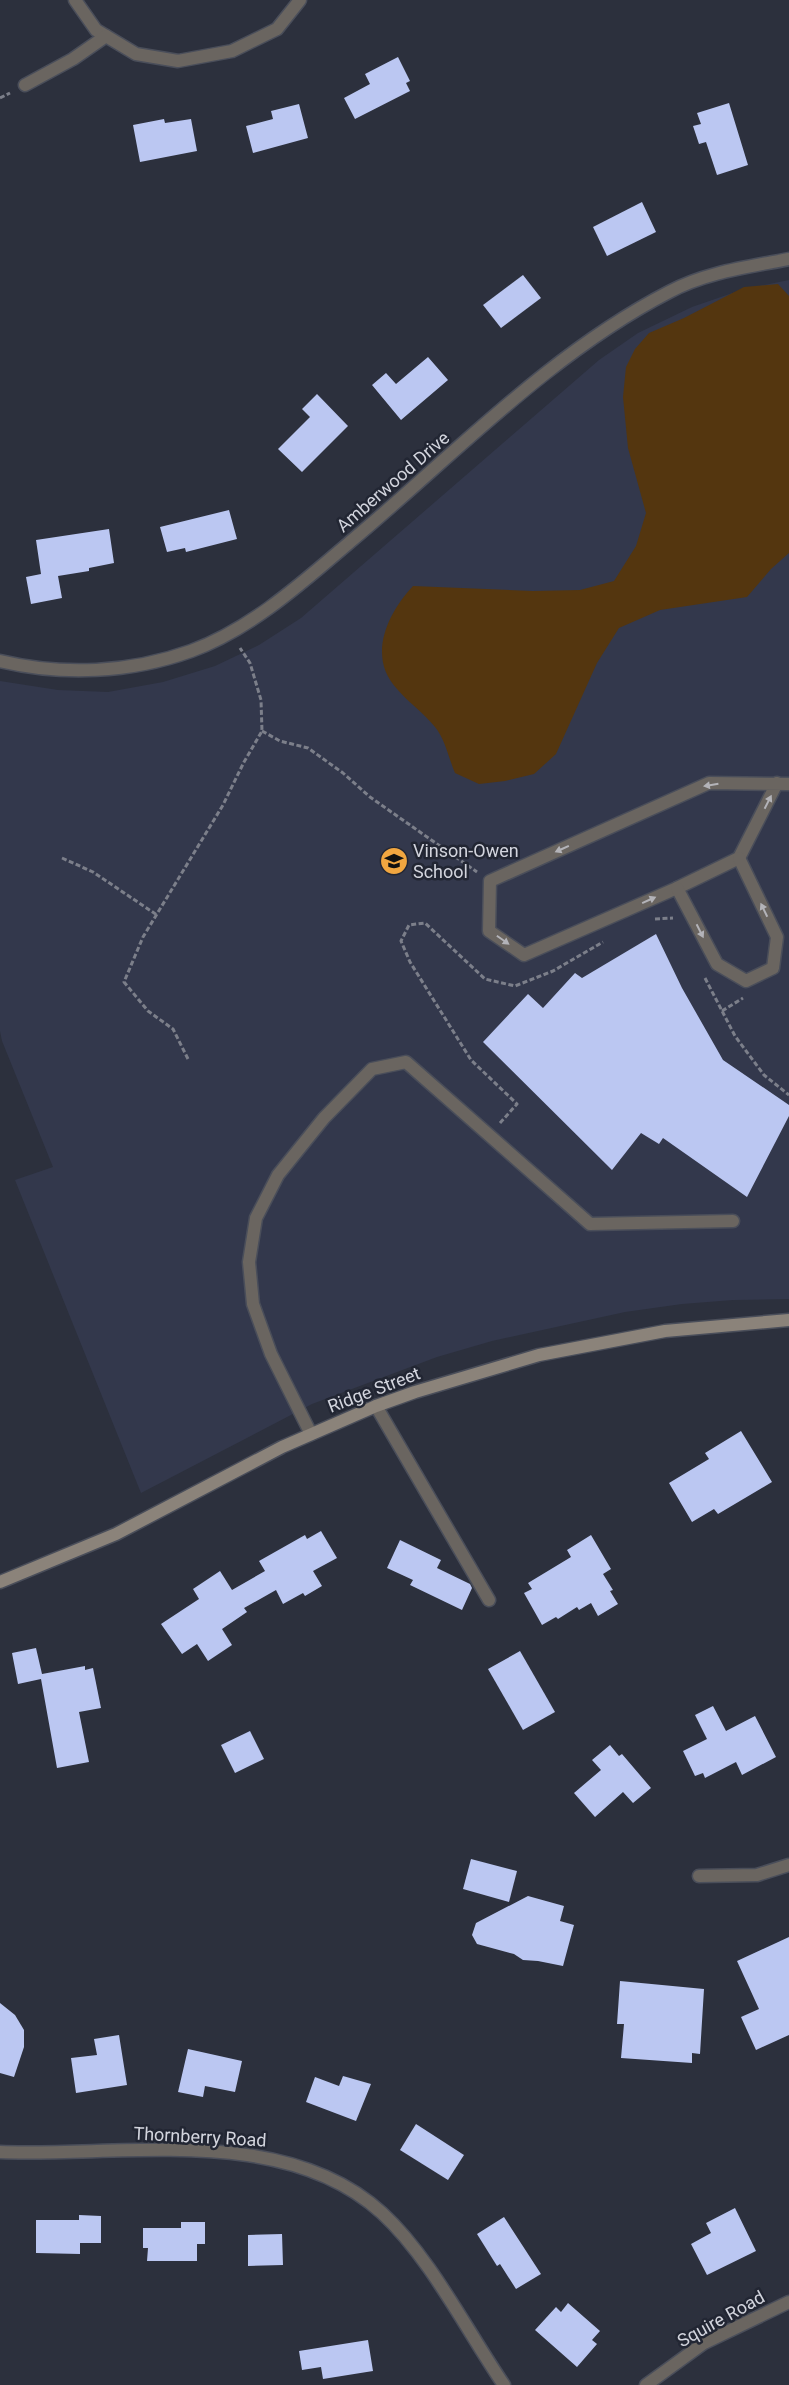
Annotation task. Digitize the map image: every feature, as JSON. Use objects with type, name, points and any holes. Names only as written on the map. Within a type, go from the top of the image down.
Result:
[{"type":"street","points":[[75,0],[96,30],[136,54],[178,61],[232,51],[277,29],[300,0]]},
{"type":"street","points":[[25,85],[72,59],[106,36]]},
{"type":"street","name":"Amberwood Drive","points":[[0,661],[21,666],[80,672],[133,667],[191,651],[245,624],[303,583],[543,375],[620,320],[671,290],[722,272],[789,259]]},
{"type":"street","points":[[709,783],[783,783],[739,858],[677,888],[524,955],[489,930],[490,881],[709,783]]},
{"type":"street","points":[[677,888],[717,964],[746,981],[773,968],[778,937],[739,858]]},
{"type":"street","points":[[311,1434],[271,1354],[253,1304],[249,1262],[256,1218],[278,1175],[324,1118],[372,1069],[406,1062],[590,1224],[733,1221]]},
{"type":"street","name":"Ridge Street","points":[[0,1582],[116,1534],[251,1463],[311,1434],[376,1406],[456,1379],[539,1355],[665,1331],[789,1320]]},
{"type":"street","points":[[376,1406],[489,1600]]},
{"type":"street","points":[[699,1876],[757,1875],[789,1865]]},
{"type":"street","name":"Thornberry Road","points":[[0,2152],[36,2153],[115,2150],[258,2155],[308,2168],[356,2193],[383,2213],[423,2260],[504,2385]]},
{"type":"street","name":"Squire Road","points":[[646,2385],[704,2343],[789,2302]]},
{"type":"path","points":[[188,1059],[173,1029],[148,1011],[124,982],[143,937],[223,805],[262,731],[261,700],[250,663],[229,632]]},
{"type":"path","points":[[262,731],[280,741],[308,748],[343,773],[370,798],[490,881]]},
{"type":"path","points":[[62,858],[93,872],[157,915]]},
{"type":"path","points":[[648,922],[657,918],[675,918]]},
{"type":"path","points":[[490,1135],[517,1104],[471,1060],[410,962],[401,941],[409,925],[425,923],[485,979],[515,986],[553,971],[604,942]]},
{"type":"path","points":[[701,970],[735,1036],[764,1075],[789,1095]]},
{"type":"shaded area","name":"Vinson-Owen School","points":[[789,280],[789,1299],[733,1300],[682,1304],[625,1312],[492,1341],[437,1357],[312,1404],[141,1493],[15,1180],[53,1167],[2,1041],[0,1031],[0,681],[58,690],[108,692],[163,682],[215,666],[259,645],[301,618],[599,360],[638,333],[692,307],[744,289]]},
{"type":"shaded area","points":[[778,284],[789,296],[789,553],[771,569],[747,597],[660,610],[619,628],[597,663],[556,754],[534,774],[505,781],[479,784],[455,773],[444,743],[435,727],[406,699],[388,677],[383,663],[382,650],[384,636],[395,609],[413,586],[533,591],[580,590],[614,581],[636,546],[646,513],[628,448],[623,397],[626,367],[635,349],[649,333],[684,318],[744,287]]},
{"type":"building","points":[[398,57],[410,81],[406,83],[410,91],[355,119],[344,98],[370,84],[365,74]]},
{"type":"building","points":[[729,103],[748,165],[717,175],[706,142],[699,144],[693,126],[701,124],[697,113]]},
{"type":"building","points":[[299,104],[308,138],[253,153],[246,126],[273,119],[271,111]]},
{"type":"building","points":[[164,119],[165,123],[191,119],[197,151],[140,162],[133,125]]},
{"type":"building","points":[[642,202],[656,232],[607,256],[593,227]]},
{"type":"building","points":[[523,275],[541,298],[501,328],[483,305]]},
{"type":"building","points":[[428,357],[448,380],[401,420],[372,385],[386,373],[396,384]]},
{"type":"building","points":[[317,394],[348,426],[302,472],[278,449],[310,417],[302,409]]},
{"type":"building","points":[[229,510],[237,539],[186,552],[185,548],[167,552],[160,527]]},
{"type":"building","points":[[109,529],[114,563],[89,568],[89,571],[58,576],[62,598],[31,604],[26,577],[41,574],[36,540]]},
{"type":"building","points":[[656,934],[682,988],[723,1060],[789,1105],[789,1116],[747,1197],[663,1138],[659,1144],[641,1133],[612,1170],[483,1042],[528,994],[543,1008],[575,973],[582,978]]},
{"type":"building","points":[[741,1431],[772,1482],[718,1514],[714,1509],[692,1522],[669,1483],[709,1459],[705,1453]]},
{"type":"building","points":[[321,1531],[337,1558],[313,1571],[322,1586],[305,1596],[303,1593],[283,1604],[276,1590],[244,1608],[247,1612],[222,1629],[232,1645],[208,1661],[197,1644],[182,1654],[161,1624],[199,1599],[193,1589],[220,1571],[232,1590],[265,1571],[259,1561],[305,1535],[307,1539]]},
{"type":"building","points":[[591,1535],[611,1569],[603,1574],[613,1590],[610,1591],[618,1604],[598,1616],[591,1603],[579,1610],[577,1607],[558,1619],[556,1617],[542,1625],[524,1593],[532,1589],[528,1583],[571,1557],[567,1550]]},
{"type":"building","points":[[400,1540],[441,1560],[437,1568],[470,1584],[472,1588],[462,1610],[410,1585],[413,1580],[387,1568]]},
{"type":"building","points":[[36,1648],[42,1674],[85,1666],[85,1670],[93,1668],[101,1708],[79,1712],[89,1762],[57,1768],[41,1679],[18,1684],[12,1653]]},
{"type":"building","points":[[520,1651],[555,1712],[523,1730],[488,1669]]},
{"type":"building","points":[[713,1706],[726,1731],[755,1716],[776,1757],[742,1775],[736,1762],[705,1778],[703,1773],[695,1776],[683,1751],[707,1739],[695,1715]]},
{"type":"building","points":[[250,1731],[264,1759],[235,1773],[221,1745]]},
{"type":"building","points":[[610,1745],[619,1756],[622,1754],[651,1788],[633,1803],[623,1792],[595,1817],[574,1793],[601,1770],[592,1760]]},
{"type":"building","points":[[471,1859],[517,1871],[509,1902],[463,1889]]},
{"type":"building","points":[[528,1896],[564,1906],[560,1921],[574,1925],[563,1966],[523,1960],[514,1954],[477,1944],[472,1935],[476,1923]]},
{"type":"building","points":[[789,1937],[789,2035],[756,2050],[741,2017],[759,2009],[737,1961]]},
{"type":"building","points":[[620,1981],[704,1989],[700,2054],[692,2053],[692,2063],[621,2058],[624,2024],[617,2024]]},
{"type":"building","points":[[0,2003],[15,2015],[24,2030],[24,2047],[14,2077],[0,2073]]},
{"type":"building","points":[[119,2035],[127,2085],[76,2093],[71,2058],[97,2055],[94,2039]]},
{"type":"building","points":[[188,2049],[242,2061],[235,2092],[205,2086],[203,2097],[178,2092]]},
{"type":"building","points":[[343,2076],[371,2084],[356,2121],[306,2102],[315,2077],[339,2086]]},
{"type":"building","points":[[416,2124],[464,2155],[448,2180],[400,2150]]},
{"type":"building","points":[[735,2208],[756,2251],[707,2275],[691,2244],[711,2233],[706,2223]]},
{"type":"building","points":[[79,2215],[101,2216],[101,2243],[80,2243],[80,2254],[36,2253],[36,2220],[79,2220]]},
{"type":"building","points":[[504,2217],[541,2274],[516,2289],[500,2264],[497,2266],[477,2234]]},
{"type":"building","points":[[181,2222],[205,2222],[205,2244],[197,2244],[197,2261],[147,2261],[148,2248],[143,2248],[143,2228],[181,2228]]},
{"type":"building","points":[[282,2234],[283,2265],[248,2266],[248,2235]]},
{"type":"building","points":[[568,2303],[600,2331],[592,2340],[597,2344],[577,2367],[535,2330],[556,2307],[561,2312]]},
{"type":"building","points":[[368,2340],[373,2371],[323,2379],[321,2367],[302,2370],[299,2351]]},
{"type":"place","name":"Vinson-Owen School","points":[[394,861]]}]
